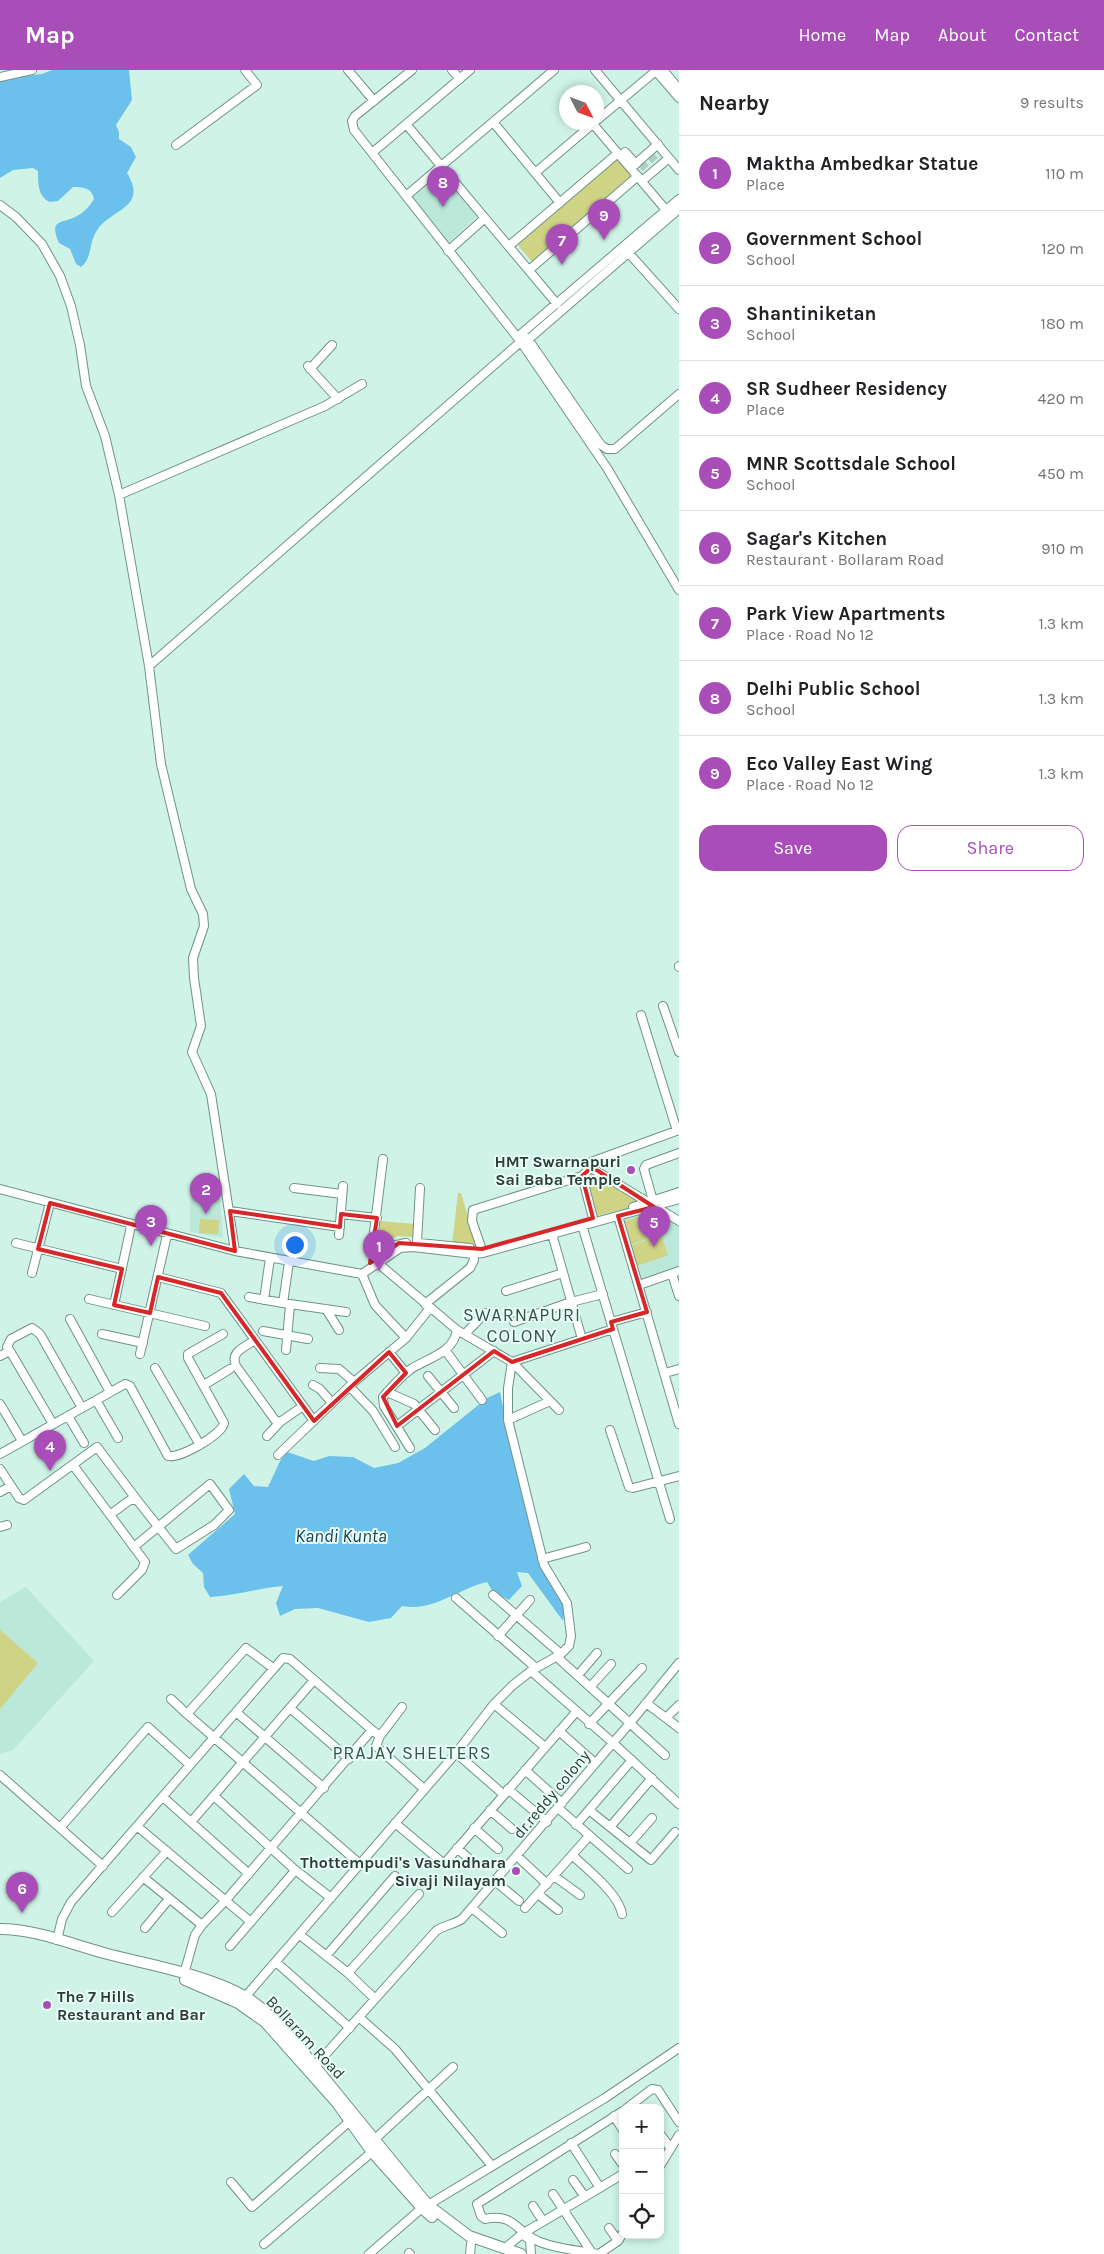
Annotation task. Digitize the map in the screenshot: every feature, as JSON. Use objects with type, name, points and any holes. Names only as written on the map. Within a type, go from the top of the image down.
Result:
[{"type":"main road","name":"Bollaram Road","points":[[0,1929],[13,1929],[57,1940],[182,1979],[246,2007],[280,2039],[337,2103],[372,2152],[425,2206]]},
{"type":"main road","name":"Bollaram Road","points":[[0,1935],[31,1940],[184,1974],[245,1997],[270,2016],[315,2066],[375,2139],[425,2206]]},
{"type":"main road","points":[[425,2206],[471,2249],[521,2254]]},
{"type":"main road","points":[[425,2206],[469,2236],[502,2252]]},
{"type":"street","points":[[0,77],[32,70]]},
{"type":"street","points":[[176,145],[256,85],[245,70]]},
{"type":"street","points":[[348,70],[374,101]]},
{"type":"street","points":[[398,70],[404,77]]},
{"type":"street","points":[[412,70],[355,116],[352,121],[354,130],[448,251],[525,340],[602,445],[607,449],[615,449],[679,394]]},
{"type":"street","points":[[452,70],[460,79]]},
{"type":"street","points":[[372,153],[470,70]]},
{"type":"street","points":[[595,70],[679,170]]},
{"type":"street","points":[[604,115],[658,70]]},
{"type":"street","points":[[658,70],[679,89]]},
{"type":"street","points":[[658,70],[679,98]]},
{"type":"street","points":[[406,196],[551,71]]},
{"type":"street","points":[[493,122],[560,203]]},
{"type":"street","points":[[406,124],[557,304]]},
{"type":"street","points":[[535,173],[586,130]]},
{"type":"street","points":[[602,130],[624,155],[666,210]]},
{"type":"street","points":[[529,270],[638,173],[659,146]]},
{"type":"street","points":[[509,246],[560,203],[624,155]]},
{"type":"street","points":[[638,173],[668,159]]},
{"type":"street","points":[[149,666],[525,340],[626,250],[679,199]]},
{"type":"street","points":[[0,205],[16,217],[42,244],[60,276],[73,316],[86,386],[105,436],[119,495],[149,666],[161,764],[191,889],[203,914],[204,926],[193,958],[201,1026],[192,1052],[211,1094],[230,1211],[234,1252]]},
{"type":"street","points":[[679,209],[522,333],[679,590]]},
{"type":"street","points":[[448,251],[485,218]]},
{"type":"street","points":[[626,250],[679,309]]},
{"type":"street","points":[[332,346],[309,368],[338,399]]},
{"type":"street","points":[[119,495],[169,475],[338,399],[362,384]]},
{"type":"street","points":[[664,1006],[679,1052]]},
{"type":"street","points":[[482,1251],[472,1220],[473,1210],[582,1176],[592,1167],[594,1160],[678,1131],[641,1015]]},
{"type":"street","points":[[652,1203],[644,1169],[646,1165],[679,1152]]},
{"type":"street","points":[[383,1159],[374,1240],[377,1263],[457,1330],[512,1362],[559,1410]]},
{"type":"street","points":[[592,1167],[679,1221]]},
{"type":"street","points":[[582,1176],[594,1218]]},
{"type":"street","points":[[294,1188],[342,1190],[339,1235]]},
{"type":"street","points":[[417,1242],[420,1188]]},
{"type":"street","points":[[0,1189],[131,1226],[234,1252],[362,1274],[400,1248],[413,1247],[473,1254],[594,1218],[652,1203],[679,1199]]},
{"type":"street","points":[[377,1263],[392,1246],[417,1242],[482,1251],[618,1216],[679,1192]]},
{"type":"street","points":[[32,1273],[50,1203]]},
{"type":"street","points":[[230,1211],[340,1227]]},
{"type":"street","points":[[341,1214],[377,1218]]},
{"type":"street","points":[[618,1216],[677,1407],[679,1424]]},
{"type":"street","points":[[582,1225],[670,1518]]},
{"type":"street","points":[[114,1305],[131,1226]]},
{"type":"street","points":[[552,1234],[582,1339]]},
{"type":"street","points":[[140,1354],[167,1235]]},
{"type":"street","points":[[16,1244],[122,1269]]},
{"type":"street","points":[[278,1456],[352,1384],[406,1338],[428,1306],[470,1268],[474,1260],[473,1254]]},
{"type":"street","points":[[264,1300],[270,1258]]},
{"type":"street","points":[[286,1350],[289,1262]]},
{"type":"street","points":[[506,1291],[563,1273]]},
{"type":"street","points":[[639,1285],[675,1273],[679,1296]]},
{"type":"street","points":[[362,1274],[375,1305],[406,1338]]},
{"type":"street","points":[[158,1277],[221,1293],[314,1421]]},
{"type":"street","points":[[514,1322],[571,1302],[603,1294]]},
{"type":"street","points":[[249,1297],[346,1312]]},
{"type":"street","points":[[89,1299],[205,1326]]},
{"type":"street","points":[[326,1309],[339,1330]]},
{"type":"street","points":[[512,1362],[582,1339],[647,1312]]},
{"type":"street","points":[[465,1334],[485,1313]]},
{"type":"street","points":[[70,1319],[110,1392]]},
{"type":"street","points":[[53,1424],[7,1347],[11,1339],[32,1328],[40,1334],[82,1408]]},
{"type":"street","points":[[410,1448],[382,1402],[387,1392],[406,1373],[445,1350],[456,1340],[457,1330]]},
{"type":"street","points":[[263,1331],[308,1339]]},
{"type":"street","points":[[102,1334],[143,1343]]},
{"type":"street","points":[[0,1454],[123,1385],[130,1386],[168,1456],[174,1457],[200,1445],[220,1432],[224,1423],[188,1358],[188,1354],[223,1334]]},
{"type":"street","points":[[254,1340],[235,1353],[233,1359],[275,1420],[280,1422]]},
{"type":"street","points":[[445,1350],[482,1400]]},
{"type":"street","points":[[0,1356],[10,1351]]},
{"type":"street","points":[[396,1426],[494,1351]]},
{"type":"street","points":[[389,1352],[406,1373]]},
{"type":"street","points":[[245,1997],[456,1753],[494,1704],[513,1685],[533,1670],[559,1656],[569,1646],[571,1636],[568,1609],[564,1598],[546,1570],[542,1559],[540,1540],[508,1420],[508,1388],[512,1362]]},
{"type":"street","points":[[155,1368],[200,1445]]},
{"type":"street","points":[[320,1368],[339,1369],[373,1411],[395,1446]]},
{"type":"street","points":[[204,1385],[230,1369]]},
{"type":"street","points":[[665,1373],[679,1369]]},
{"type":"street","points":[[428,1376],[454,1408]]},
{"type":"street","points":[[313,1385],[318,1387],[332,1403]]},
{"type":"street","points":[[387,1392],[419,1409],[436,1430]]},
{"type":"street","points":[[96,1400],[118,1438]]},
{"type":"street","points":[[508,1420],[550,1401]]},
{"type":"street","points":[[0,1404],[22,1442]]},
{"type":"street","points":[[267,1436],[280,1422],[303,1406]]},
{"type":"street","points":[[68,1416],[84,1443]]},
{"type":"street","points":[[610,1430],[626,1483],[629,1487],[633,1488],[679,1476]]},
{"type":"street","points":[[0,1469],[19,1498],[24,1500],[97,1447],[137,1500],[158,1526],[176,1549],[214,1525],[229,1510],[210,1484],[158,1526],[135,1546]]},
{"type":"street","points":[[73,1465],[144,1557],[145,1566],[117,1595]]},
{"type":"street","points":[[0,1492],[11,1486]]},
{"type":"street","points":[[111,1514],[130,1500],[137,1500]]},
{"type":"street","points":[[542,1559],[586,1546]]},
{"type":"street","points":[[493,1595],[665,1755]]},
{"type":"street","points":[[456,1598],[576,1712],[612,1742],[679,1804]]},
{"type":"street","points":[[498,1636],[530,1600]]},
{"type":"street","points":[[187,1714],[246,1648],[273,1668]]},
{"type":"street","points":[[578,1676],[597,1653]]},
{"type":"street","points":[[57,1940],[62,1919],[71,1902],[138,1827],[282,1658],[286,1657],[380,1736]]},
{"type":"street","name":"dr.reddy colony","points":[[315,2066],[436,1931],[441,1927],[454,1925],[472,1908],[679,1663]]},
{"type":"street","points":[[590,1687],[612,1664]]},
{"type":"street","points":[[589,1724],[642,1668]]},
{"type":"street","points":[[191,1822],[314,1680]]},
{"type":"street","points":[[171,1699],[360,1864]]},
{"type":"street","points":[[646,1703],[679,1728]]},
{"type":"street","points":[[494,1704],[545,1747]]},
{"type":"street","points":[[402,1707],[375,1743],[377,1748],[424,1789]]},
{"type":"street","points":[[290,1708],[349,1759]]},
{"type":"street","points":[[666,1718],[677,1709]]},
{"type":"street","points":[[236,1712],[324,1788]]},
{"type":"street","points":[[395,1823],[444,1864],[576,1712]]},
{"type":"street","points":[[60,1828],[148,1727],[190,1765]]},
{"type":"street","points":[[184,1974],[196,1935],[202,1925],[324,1788],[372,1730]]},
{"type":"street","points":[[559,1731],[595,1763]]},
{"type":"street","points":[[456,1753],[546,1822]]},
{"type":"street","points":[[576,1825],[632,1760]]},
{"type":"street","points":[[525,1770],[576,1825],[628,1869]]},
{"type":"street","points":[[0,1775],[103,1866]]},
{"type":"street","points":[[610,1827],[652,1778]]},
{"type":"street","points":[[214,1796],[294,1869],[331,1898]]},
{"type":"street","points":[[163,1797],[249,1874]]},
{"type":"street","points":[[490,1810],[512,1829]]},
{"type":"street","points":[[589,1810],[651,1860],[675,1832]]},
{"type":"street","points":[[630,1843],[652,1818]]},
{"type":"street","points":[[138,1827],[251,1922]]},
{"type":"street","points":[[474,1828],[498,1849]]},
{"type":"street","points":[[525,1908],[589,1836]]},
{"type":"street","points":[[457,1848],[476,1865]]},
{"type":"street","points":[[112,1912],[167,1851]]},
{"type":"street","points":[[572,1855],[602,1883],[621,1907],[622,1914]]},
{"type":"street","points":[[517,1856],[547,1884]]},
{"type":"street","points":[[230,1946],[294,1873],[294,1869]]},
{"type":"street","points":[[326,1956],[395,1876]]},
{"type":"street","points":[[554,1876],[580,1895]]},
{"type":"street","points":[[143,1877],[202,1925]]},
{"type":"street","points":[[495,1881],[519,1901]]},
{"type":"street","points":[[348,1973],[419,1894]]},
{"type":"street","points":[[538,1894],[558,1910]]},
{"type":"street","points":[[145,1928],[169,1899]]},
{"type":"street","points":[[472,1908],[502,1933]]},
{"type":"street","points":[[300,1935],[348,1973],[375,1999]]},
{"type":"street","points":[[276,1962],[350,2028]]},
{"type":"street","points":[[360,2018],[396,2049],[492,2166]]},
{"type":"street","points":[[369,2254],[425,2206],[605,2098],[679,2048]]},
{"type":"street","points":[[375,2139],[453,2067]]},
{"type":"street","points":[[633,2104],[652,2090],[658,2090],[679,2122]]},
{"type":"street","points":[[531,2254],[530,2240],[510,2220],[497,2216],[486,2220],[481,2216],[477,2204],[619,2113]]},
{"type":"street","points":[[614,2116],[619,2124]]},
{"type":"street","points":[[232,2182],[252,2207],[350,2122]]},
{"type":"street","points":[[664,2158],[671,2144],[679,2135]]},
{"type":"street","points":[[664,2138],[671,2144]]},
{"type":"street","points":[[570,2143],[600,2188]]},
{"type":"street","points":[[663,2149],[671,2144]]},
{"type":"street","points":[[264,2244],[372,2152]]},
{"type":"street","points":[[615,2154],[619,2160]]},
{"type":"street","points":[[502,2252],[523,2233],[619,2176]]},
{"type":"street","points":[[573,2180],[585,2197]]},
{"type":"street","points":[[554,2194],[592,2253]]},
{"type":"street","points":[[533,2206],[543,2222]]},
{"type":"street","points":[[523,2233],[542,2243],[599,2254],[618,2241],[609,2228]]},
{"type":"highlighted area","points":[[592,1167],[654,1207],[618,1216],[647,1312],[611,1322],[613,1329],[512,1362],[494,1351],[397,1426],[383,1397],[406,1373],[389,1352],[314,1421],[221,1293],[158,1277],[150,1313],[114,1305],[122,1269],[38,1249],[50,1203],[235,1251],[230,1211],[340,1227],[341,1214],[377,1218],[370,1263],[399,1243],[482,1249],[507,1244],[593,1218],[582,1176]]},
{"type":"shaded area","points":[[438,171],[478,216],[448,243],[408,197]]},
{"type":"shaded area","points":[[220,1195],[223,1238],[190,1232],[190,1196]]},
{"type":"shaded area","points":[[651,1210],[679,1226],[679,1269],[640,1283],[619,1217]]},
{"type":"shaded area","points":[[26,1587],[94,1661],[13,1750],[0,1754],[0,1602]]},
{"type":"green space","points":[[619,157],[634,175],[533,263],[517,244]]},
{"type":"green space","points":[[593,1171],[645,1204],[596,1216],[586,1180]]},
{"type":"green space","points":[[458,1193],[461,1193],[477,1247],[452,1244]]},
{"type":"green space","points":[[652,1212],[660,1234],[630,1245],[623,1222]]},
{"type":"green space","points":[[200,1219],[219,1220],[218,1234],[199,1233]]},
{"type":"green space","points":[[380,1221],[416,1224],[414,1237],[397,1236],[380,1247]]},
{"type":"green space","points":[[661,1235],[668,1255],[637,1266],[630,1246]]},
{"type":"green space","points":[[0,1630],[38,1663],[1,1708],[0,1708]]},
{"type":"water","points":[[52,70],[129,70],[132,100],[116,125],[119,139],[131,147],[136,157],[127,173],[133,185],[133,194],[131,201],[102,224],[96,232],[87,260],[81,267],[76,264],[70,249],[59,243],[55,229],[59,223],[77,216],[87,209],[94,199],[91,192],[84,188],[73,187],[58,201],[50,202],[41,193],[38,171],[33,168],[13,170],[0,178],[0,79],[42,74]]},
{"type":"water","name":"Kandi Kunta","points":[[500,1392],[509,1438],[539,1540],[540,1565],[566,1604],[563,1621],[528,1573],[517,1572],[522,1586],[509,1600],[493,1592],[487,1582],[435,1603],[413,1607],[402,1606],[391,1618],[369,1622],[318,1608],[295,1609],[280,1616],[276,1603],[283,1586],[210,1597],[204,1587],[203,1573],[193,1564],[188,1555],[235,1514],[229,1489],[244,1474],[254,1486],[268,1487],[280,1461],[287,1452],[314,1461],[329,1456],[353,1457],[374,1468],[398,1463],[425,1448],[487,1398]]},
{"type":"tunnel","points":[[640,168],[660,151]]},
{"type":"place","name":"Delhi Public School","points":[[443,207]]},
{"type":"place","name":"Eco Valley East Wing","points":[[604,240]]},
{"type":"place","name":"Park View Apartments","points":[[562,265]]},
{"type":"place","name":"HMT Swarnapuri Sai Baba Temple","points":[[631,1170]]},
{"type":"place","name":"Government School","points":[[206,1214]]},
{"type":"place","name":"Shantiniketan","points":[[151,1246]]},
{"type":"place","name":"MNR Scottsdale School","points":[[654,1247]]},
{"type":"place","name":"Maktha Ambedkar Statue","points":[[379,1271]]},
{"type":"place","name":"SR Sudheer Residency","points":[[50,1471]]},
{"type":"place","name":"Thottempudi's Vasundhara Sivaji Nilayam","points":[[516,1871]]},
{"type":"place","name":"Sagar's Kitchen","points":[[22,1913]]},
{"type":"place","name":"The 7 Hills Restaurant and Bar","points":[[47,2005]]},
{"type":"district","name":"SWARNAPURI COLONY","points":[[522,1325]]},
{"type":"district","name":"PRAJAY SHELTERS","points":[[412,1753]]}]
